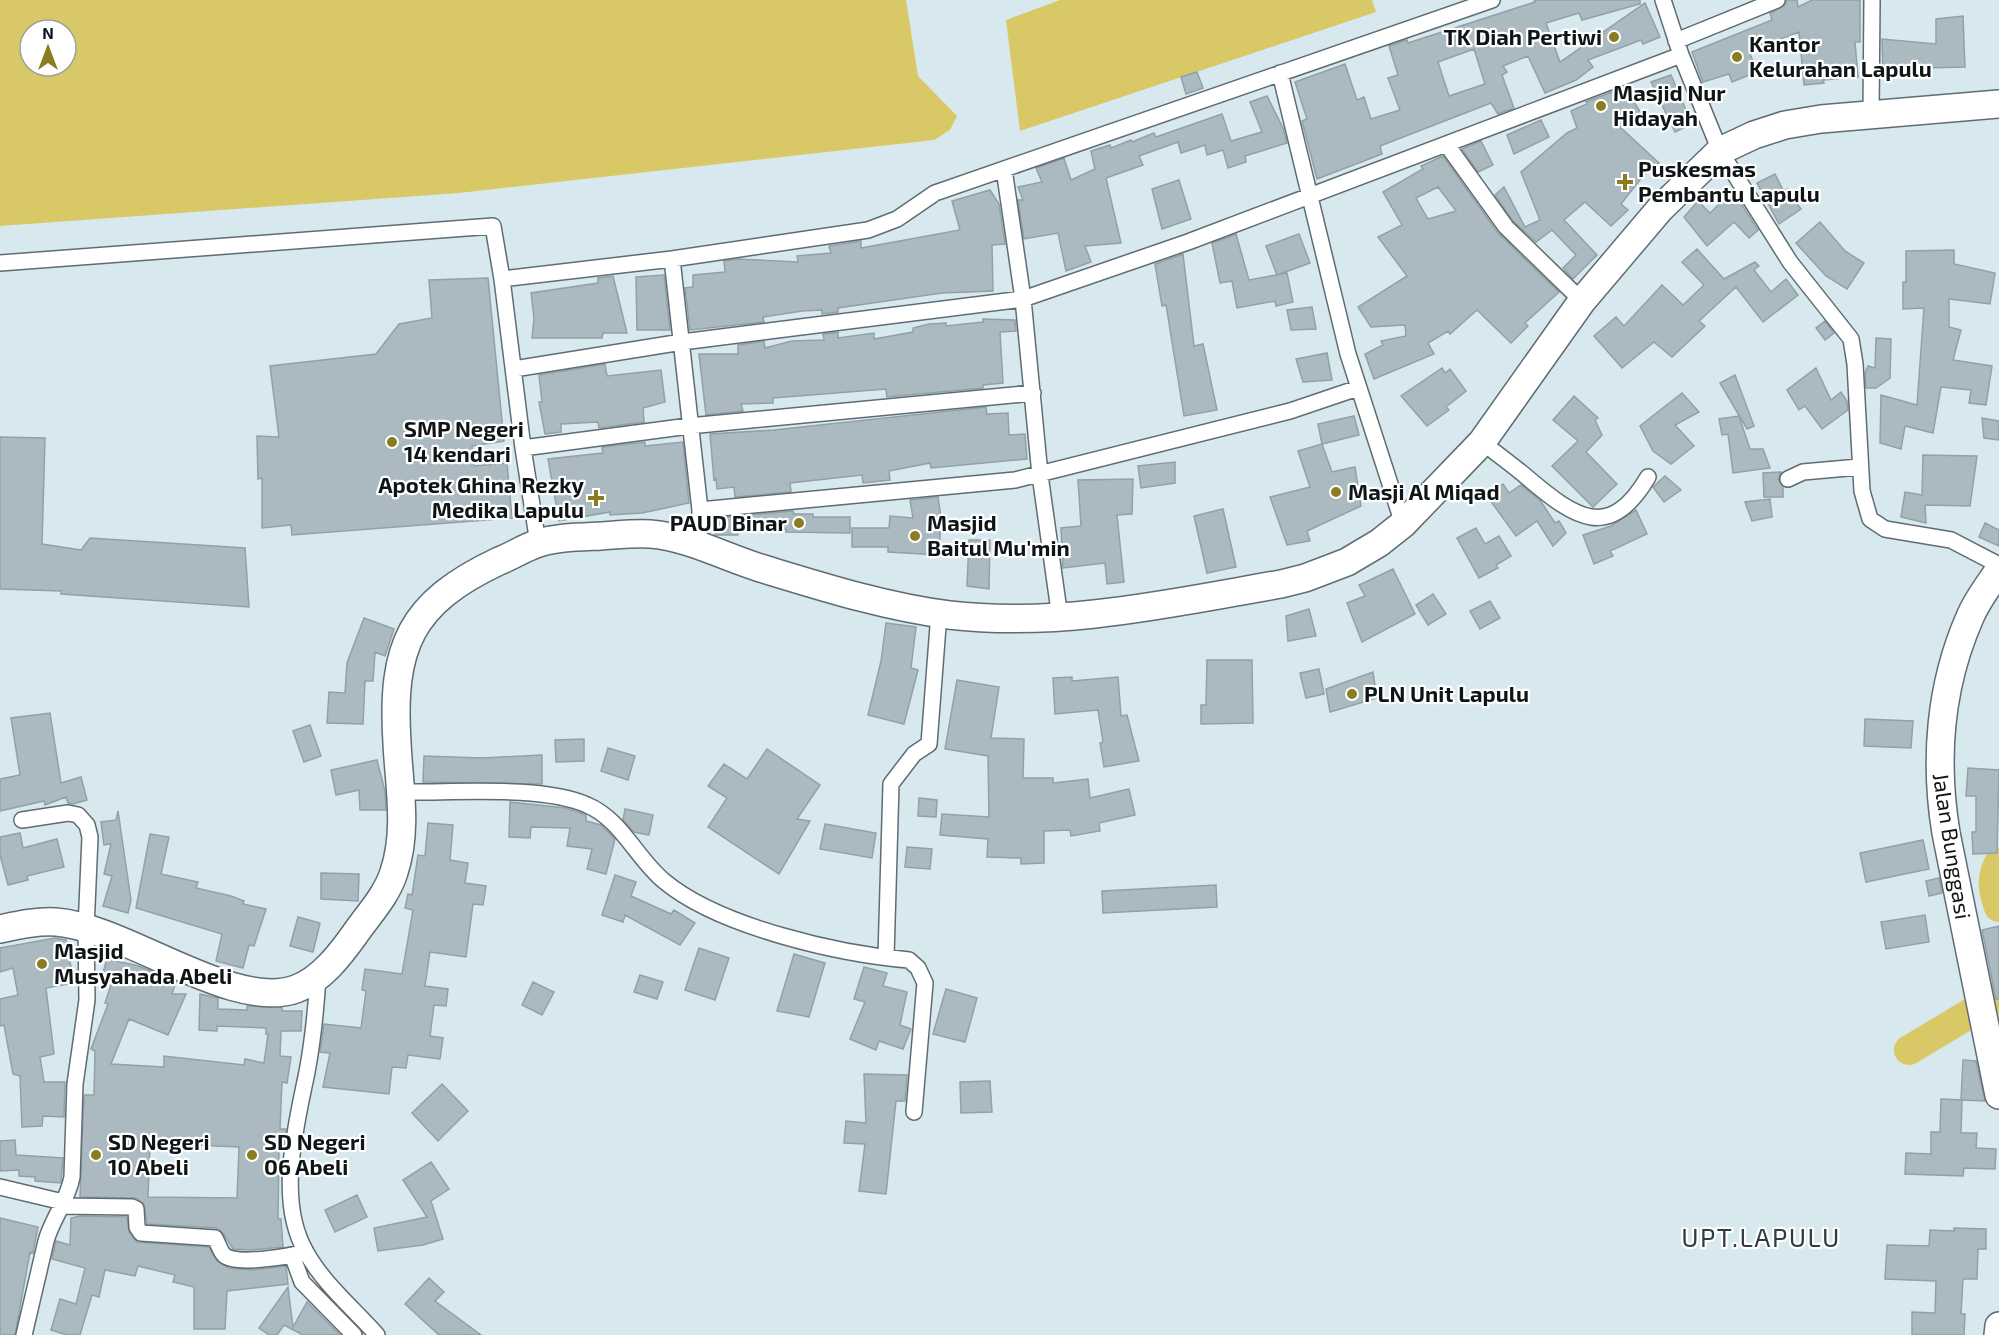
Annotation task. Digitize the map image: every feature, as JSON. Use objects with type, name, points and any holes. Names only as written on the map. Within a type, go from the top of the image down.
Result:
[{"type":"highway","points":[[0,929],[32,922],[50,922],[86,929],[230,987],[264,993],[283,993],[299,989],[318,977],[342,952],[388,888],[395,869],[400,842],[402,792],[397,742],[396,674],[413,627],[444,593],[466,577],[538,543],[575,537],[652,534],[699,546],[761,569],[830,589],[939,613],[983,617],[1060,618],[1165,604],[1305,579],[1347,562],[1379,543],[1402,524],[1482,442],[1582,301],[1660,209],[1720,151],[1754,135],[1785,125],[1871,113],[1999,104]]},
{"type":"highway","name":"Jalan Bunggasi","points":[[1999,570],[1970,616],[1949,680],[1939,757],[1942,808],[1981,1005],[1995,1042],[1999,1095]]},
{"type":"highway","points":[[1998,1335],[1999,1326]]},
{"type":"street","points":[[502,279],[672,259],[868,230],[897,219],[934,193],[1492,0]]},
{"type":"street","points":[[1663,0],[1679,48],[1720,151],[1790,262],[1851,339],[1855,364],[1859,467],[1864,501],[1870,519],[1876,525],[1902,532],[1951,540],[1999,565]]},
{"type":"street","points":[[514,369],[682,342],[1023,299],[1188,242],[1310,194],[1447,145],[1679,48],[1777,0]]},
{"type":"street","points":[[1871,113],[1872,0]]},
{"type":"street","points":[[1280,73],[1358,388],[1402,524]]},
{"type":"street","points":[[1447,145],[1506,227],[1582,301]]},
{"type":"street","points":[[1004,169],[1023,299],[1040,475],[1060,618]]},
{"type":"street","points":[[0,263],[493,226],[538,543]]},
{"type":"street","points":[[672,259],[700,510],[699,546]]},
{"type":"street","points":[[700,510],[991,483],[1040,475],[1290,411],[1358,388]]},
{"type":"street","points":[[523,448],[689,426],[1033,393]]},
{"type":"street","points":[[1482,442],[1561,506],[1584,517],[1608,518],[1632,500],[1648,477]]},
{"type":"street","points":[[1788,479],[1803,472],[1859,467]]},
{"type":"street","points":[[886,957],[891,783],[914,754],[929,744],[939,613]]},
{"type":"street","points":[[402,792],[529,794],[572,799],[600,812],[657,875],[694,900],[744,923],[797,941],[909,960],[918,968],[925,983],[914,1112]]},
{"type":"street","points":[[22,820],[68,813],[78,815],[87,825],[91,856],[86,929],[87,1000],[75,1084],[72,1177],[46,1241],[24,1335]]},
{"type":"street","points":[[318,977],[314,1034],[295,1128],[290,1203],[302,1282],[354,1335]]},
{"type":"street","points":[[0,1187],[62,1204],[132,1207],[136,1209],[137,1227],[141,1233],[215,1238],[223,1253],[234,1259],[299,1254],[377,1335]]},
{"type":"shaded area","points":[[0,0],[906,0],[918,76],[957,116],[950,130],[934,140],[459,193],[0,226]]},
{"type":"shaded area","points":[[1060,0],[1372,0],[1376,12],[1020,131],[1006,20]]},
{"type":"building","points":[[1534,0],[1640,0],[1640,4],[1582,20],[1579,13],[1546,23],[1560,62],[1645,3],[1660,37],[1643,44],[1641,40],[1588,60],[1593,67],[1576,80],[1545,93],[1528,56],[1503,66],[1507,72],[1502,75],[1514,108],[1498,114],[1491,103],[1380,146],[1382,154],[1317,179],[1302,121],[1307,119],[1295,82],[1345,64],[1357,100],[1364,97],[1371,119],[1400,110],[1388,78],[1398,75],[1389,46],[1407,40],[1408,43],[1535,2]],"holes":[[[1474,49],[1485,84],[1449,96],[1438,62]]]},
{"type":"building","points":[[1787,0],[1797,0],[1798,7],[1812,0],[1860,0],[1860,42],[1855,42],[1858,77],[1823,80],[1824,83],[1804,85],[1799,32],[1749,51],[1757,72],[1732,82],[1729,74],[1703,82],[1692,52],[1772,20],[1770,13],[1784,6]]},
{"type":"building","points":[[1963,16],[1965,67],[1925,68],[1925,72],[1883,76],[1882,39],[1936,44],[1936,19]]},
{"type":"building","points":[[1197,72],[1203,88],[1186,94],[1181,77]]},
{"type":"building","points":[[1671,75],[1692,124],[1675,132],[1651,82]]},
{"type":"building","points":[[1625,87],[1642,115],[1620,127],[1659,163],[1643,176],[1621,204],[1628,210],[1611,226],[1585,202],[1564,220],[1597,255],[1573,279],[1563,268],[1576,255],[1552,230],[1536,242],[1513,221],[1495,195],[1504,187],[1525,227],[1540,220],[1521,172],[1567,133],[1577,128],[1571,111],[1587,104],[1586,102]]},
{"type":"building","points":[[1267,96],[1283,128],[1287,143],[1245,156],[1246,162],[1228,168],[1223,150],[1207,155],[1205,145],[1181,153],[1178,142],[1139,156],[1143,165],[1106,178],[1121,243],[1085,246],[1091,262],[1066,271],[1058,233],[1024,239],[1018,200],[1023,200],[1018,187],[1042,182],[1036,168],[1064,158],[1071,180],[1095,169],[1091,151],[1110,145],[1111,148],[1131,140],[1132,142],[1154,133],[1156,137],[1222,114],[1231,141],[1262,132],[1250,102]]},
{"type":"building","points":[[1541,120],[1549,137],[1514,154],[1507,135]]},
{"type":"building","points":[[1481,141],[1493,165],[1478,172],[1462,149]]},
{"type":"building","points":[[1443,156],[1498,233],[1559,292],[1525,323],[1528,326],[1511,343],[1477,310],[1450,334],[1448,331],[1428,343],[1434,354],[1374,379],[1365,354],[1383,345],[1381,341],[1406,336],[1405,325],[1371,327],[1358,307],[1407,276],[1378,237],[1402,225],[1383,192],[1423,169],[1421,166]],"holes":[[[1438,187],[1456,211],[1428,219],[1416,198]]]},
{"type":"building","points":[[1775,174],[1784,192],[1787,189],[1801,209],[1779,224],[1757,183]]},
{"type":"building","points":[[1179,180],[1191,219],[1162,229],[1152,189]]},
{"type":"building","points":[[990,190],[999,204],[1005,244],[992,245],[993,291],[942,293],[838,308],[838,312],[822,314],[822,310],[802,311],[763,317],[764,322],[690,330],[685,288],[693,287],[693,275],[725,272],[724,261],[738,259],[798,262],[797,256],[831,253],[829,246],[861,241],[861,248],[960,230],[952,201]]},
{"type":"building","points":[[1733,191],[1758,230],[1749,238],[1734,222],[1707,246],[1684,217],[1698,201],[1710,213]]},
{"type":"building","points":[[1820,222],[1845,251],[1864,263],[1847,289],[1826,276],[1796,243]]},
{"type":"building","points":[[1236,234],[1249,280],[1287,273],[1293,302],[1276,306],[1275,301],[1237,308],[1232,281],[1220,283],[1212,243]]},
{"type":"building","points":[[1299,234],[1310,263],[1277,275],[1266,246]]},
{"type":"building","points":[[1697,249],[1724,279],[1755,262],[1759,266],[1754,270],[1771,292],[1786,279],[1798,295],[1763,322],[1736,287],[1699,321],[1705,326],[1672,357],[1654,342],[1622,368],[1594,336],[1616,317],[1624,326],[1662,285],[1683,305],[1704,285],[1682,262]]},
{"type":"building","points":[[1954,250],[1954,264],[1995,273],[1990,304],[1949,299],[1949,327],[1961,330],[1953,360],[1992,366],[1986,405],[1969,403],[1971,390],[1941,387],[1933,433],[1905,426],[1901,449],[1880,443],[1881,395],[1917,405],[1924,308],[1903,309],[1906,251]]},
{"type":"building","points":[[1183,254],[1194,346],[1203,344],[1217,410],[1184,416],[1166,305],[1162,306],[1155,264]]},
{"type":"building","points":[[664,275],[670,330],[637,330],[636,277]]},
{"type":"building","points":[[613,276],[627,333],[603,333],[602,338],[532,338],[534,318],[531,293],[598,283],[598,278]]},
{"type":"building","name":"SMP Negeri 14 kendari","points":[[488,278],[504,441],[472,446],[474,466],[507,463],[512,518],[292,535],[291,525],[262,528],[262,478],[258,479],[257,436],[279,437],[270,366],[376,354],[399,324],[432,318],[429,280]]},
{"type":"building","points":[[1312,307],[1316,329],[1291,330],[1287,310]]},
{"type":"building","points":[[983,319],[1015,320],[1016,331],[1000,332],[1003,383],[983,385],[983,388],[887,397],[886,389],[773,398],[773,403],[741,404],[743,411],[706,415],[699,354],[738,354],[738,345],[764,341],[765,348],[792,341],[824,340],[823,334],[838,332],[838,338],[874,333],[874,339],[913,332],[913,328],[929,324],[946,323],[946,326],[983,322]]},
{"type":"building","points":[[1825,321],[1834,333],[1825,340],[1816,328]]},
{"type":"building","points":[[1876,338],[1891,339],[1890,378],[1876,388],[1866,388],[1865,373],[1868,366],[1875,368]]},
{"type":"building","points":[[1327,353],[1332,380],[1303,382],[1296,359]]},
{"type":"building","points":[[605,364],[607,376],[661,370],[665,402],[643,408],[644,422],[599,428],[598,422],[561,424],[561,432],[545,434],[539,402],[542,402],[539,375]]},
{"type":"building","points":[[1442,368],[1445,373],[1450,369],[1466,391],[1446,407],[1449,410],[1427,426],[1401,396]]},
{"type":"building","points":[[1816,368],[1831,400],[1841,392],[1847,401],[1848,410],[1822,429],[1805,406],[1799,410],[1787,390]]},
{"type":"building","points":[[1735,375],[1754,426],[1747,429],[1720,383]]},
{"type":"building","points":[[1682,393],[1699,412],[1675,425],[1694,446],[1671,464],[1653,451],[1640,426]]},
{"type":"building","points":[[1574,396],[1598,418],[1595,420],[1602,435],[1586,452],[1617,484],[1593,507],[1552,466],[1578,441],[1553,420]]},
{"type":"building","points":[[986,407],[987,414],[1008,413],[1009,435],[1025,434],[1027,459],[931,468],[930,463],[889,471],[890,480],[863,483],[862,475],[790,483],[791,492],[735,497],[734,487],[717,489],[716,479],[714,480],[710,434],[774,430]]},
{"type":"building","points":[[1354,416],[1359,435],[1322,444],[1318,424]]},
{"type":"building","points":[[1739,416],[1750,449],[1763,449],[1770,468],[1733,473],[1728,434],[1722,435],[1719,419]]},
{"type":"building","points":[[1982,418],[1999,421],[1999,440],[1984,438]]},
{"type":"building","points":[[0,437],[45,438],[42,544],[81,550],[90,538],[245,548],[249,607],[61,594],[61,591],[0,589]]},
{"type":"building","points":[[645,442],[645,446],[683,442],[689,503],[642,513],[610,515],[610,512],[559,521],[548,459],[603,453],[602,447]]},
{"type":"building","points":[[1322,444],[1332,472],[1355,467],[1361,506],[1307,531],[1310,541],[1287,545],[1270,497],[1310,487],[1298,451]]},
{"type":"building","points":[[1923,455],[1977,456],[1970,506],[1925,505],[1926,523],[1901,517],[1905,492],[1922,495]]},
{"type":"building","points":[[1175,462],[1175,483],[1141,488],[1138,466]]},
{"type":"building","points":[[1781,472],[1778,479],[1783,487],[1783,497],[1764,497],[1763,473]]},
{"type":"building","points":[[1665,476],[1681,490],[1664,502],[1653,487]]},
{"type":"building","points":[[1133,479],[1132,514],[1117,515],[1124,582],[1107,584],[1105,563],[1063,568],[1061,528],[1081,526],[1078,480]]},
{"type":"building","points":[[1503,484],[1509,493],[1521,485],[1540,500],[1555,523],[1559,521],[1566,533],[1553,546],[1537,521],[1516,536],[1487,496]]},
{"type":"building","points":[[938,497],[941,517],[939,555],[888,552],[888,547],[852,547],[852,528],[889,528],[890,516],[913,518],[910,500]]},
{"type":"building","points":[[1770,499],[1772,517],[1752,521],[1745,502]]},
{"type":"building","points":[[1223,509],[1236,567],[1207,573],[1194,516]]},
{"type":"building","points":[[1636,510],[1647,534],[1610,551],[1613,556],[1594,564],[1583,535],[1611,526]]},
{"type":"building","points":[[793,511],[794,514],[813,514],[813,517],[850,517],[850,533],[786,532],[786,529],[738,530],[738,535],[715,535],[715,518]]},
{"type":"building","points":[[1985,523],[1999,530],[1999,546],[1979,537]]},
{"type":"building","points":[[1476,528],[1485,544],[1499,536],[1511,556],[1496,565],[1498,568],[1479,578],[1457,538]]},
{"type":"building","points":[[969,540],[990,540],[989,589],[967,586]]},
{"type":"building","points":[[1393,569],[1415,614],[1362,642],[1347,603],[1365,596],[1359,585]]},
{"type":"building","points":[[1433,594],[1446,614],[1428,625],[1416,605]]},
{"type":"building","points":[[1490,601],[1500,618],[1480,629],[1470,611]]},
{"type":"building","points":[[1309,609],[1316,636],[1288,641],[1286,616]]},
{"type":"building","points":[[364,618],[394,629],[385,656],[375,652],[373,681],[365,681],[363,724],[327,723],[329,692],[345,693],[347,663]]},
{"type":"building","points":[[886,623],[916,627],[911,668],[918,670],[904,724],[868,715],[881,661]]},
{"type":"building","points":[[1207,660],[1252,660],[1253,723],[1201,724],[1201,705],[1206,705]]},
{"type":"building","points":[[1319,669],[1324,694],[1306,698],[1300,673]]},
{"type":"building","name":"PLN Unit Lapulu","points":[[1373,672],[1377,698],[1330,712],[1326,689]]},
{"type":"building","points":[[1072,677],[1072,681],[1118,677],[1121,716],[1127,715],[1139,761],[1104,767],[1098,710],[1055,714],[1053,678]]},
{"type":"building","points":[[957,680],[999,687],[991,738],[1024,739],[1023,778],[1053,778],[1053,783],[1088,779],[1090,798],[1129,789],[1135,815],[1099,823],[1100,831],[1071,836],[1070,830],[1044,831],[1044,863],[1021,864],[1021,858],[987,857],[988,839],[940,835],[942,814],[989,817],[988,756],[945,749]]},
{"type":"building","points":[[50,713],[61,783],[81,777],[87,800],[73,804],[68,803],[66,797],[45,805],[44,801],[0,811],[0,779],[20,775],[11,718]]},
{"type":"building","points":[[1865,719],[1913,721],[1911,748],[1864,746]]},
{"type":"building","points":[[310,725],[321,756],[304,762],[293,731]]},
{"type":"building","points":[[584,739],[584,761],[556,762],[555,740]]},
{"type":"building","points":[[608,748],[635,756],[628,780],[601,771]]},
{"type":"building","points":[[767,749],[820,785],[797,819],[810,821],[779,874],[708,827],[727,798],[708,786],[724,764],[747,779]]},
{"type":"building","points":[[542,755],[542,784],[423,782],[424,756],[482,758]]},
{"type":"building","points":[[377,760],[385,791],[386,810],[360,810],[359,790],[336,795],[331,770]]},
{"type":"building","points":[[1968,768],[1999,770],[1997,853],[1973,854],[1972,832],[1976,832],[1976,796],[1966,796]]},
{"type":"building","points":[[919,798],[937,800],[936,817],[918,816]]},
{"type":"building","points":[[510,802],[566,808],[586,815],[586,821],[601,825],[615,839],[606,874],[587,869],[592,849],[567,846],[570,828],[531,827],[530,838],[509,837]]},
{"type":"building","points":[[625,809],[653,815],[649,835],[634,832],[623,820]]},
{"type":"building","points":[[118,811],[131,900],[128,913],[103,906],[112,876],[104,874],[111,844],[104,845],[101,822],[116,820]]},
{"type":"building","points":[[428,823],[453,825],[450,860],[468,863],[465,883],[486,886],[483,905],[473,904],[466,957],[430,952],[425,986],[448,989],[446,1006],[434,1005],[430,1036],[443,1038],[440,1059],[408,1055],[406,1068],[392,1067],[389,1094],[323,1087],[330,1053],[320,1052],[324,1024],[361,1028],[366,991],[362,990],[365,969],[402,974],[413,910],[405,908],[408,894],[412,895],[418,855],[425,856]]},
{"type":"building","points":[[825,824],[876,833],[872,858],[820,849]]},
{"type":"building","points":[[20,833],[23,848],[57,839],[64,867],[27,876],[28,880],[8,885],[0,855],[0,837]]},
{"type":"building","points":[[150,834],[169,837],[161,874],[198,882],[196,888],[231,896],[244,901],[243,904],[266,909],[254,946],[249,945],[243,968],[216,961],[222,934],[136,908]]},
{"type":"building","points":[[1923,840],[1929,869],[1866,882],[1860,853]]},
{"type":"building","points":[[907,847],[932,849],[930,869],[905,867]]},
{"type":"building","points":[[321,873],[359,874],[358,901],[321,899]]},
{"type":"building","points":[[615,875],[636,882],[631,896],[671,914],[674,910],[695,923],[680,945],[625,915],[623,922],[602,915]]},
{"type":"building","points":[[1939,878],[1942,893],[1929,896],[1926,881]]},
{"type":"building","points":[[1216,885],[1217,907],[1103,913],[1102,891]]},
{"type":"building","points":[[1925,915],[1929,942],[1886,949],[1881,922]]},
{"type":"building","points":[[298,917],[320,923],[313,952],[290,946]]},
{"type":"building","points":[[1999,926],[1999,999],[1996,999],[1982,930]]},
{"type":"building","points":[[55,938],[66,940],[74,983],[46,988],[54,1054],[40,1057],[44,1082],[65,1082],[64,1117],[43,1116],[42,1126],[22,1127],[20,1076],[13,1074],[4,1025],[0,1026],[0,999],[18,995],[13,968],[0,972],[0,948]]},
{"type":"building","points":[[699,948],[729,958],[715,1000],[685,990]]},
{"type":"building","points":[[794,954],[825,963],[809,1017],[777,1011]]},
{"type":"building","points":[[107,959],[139,966],[176,982],[172,994],[186,994],[168,1035],[129,1019],[111,1064],[164,1067],[164,1056],[244,1065],[245,1059],[264,1063],[268,1034],[266,1034],[266,1028],[217,1026],[217,1031],[199,1030],[200,994],[218,998],[218,1009],[247,1010],[247,1006],[282,1007],[282,1011],[302,1011],[301,1031],[281,1031],[280,1056],[291,1057],[287,1083],[282,1082],[280,1129],[286,1129],[283,1151],[279,1151],[278,1219],[281,1219],[283,1247],[233,1249],[223,1233],[216,1228],[147,1224],[144,1204],[136,1198],[80,1197],[84,1095],[94,1095],[95,1051],[91,1049],[108,1004],[105,1003],[112,982],[101,979]],"holes":[[[150,1143],[239,1147],[237,1198],[148,1197]]]},
{"type":"building","points":[[864,967],[887,973],[883,986],[907,992],[900,1025],[911,1029],[903,1049],[879,1041],[876,1050],[850,1039],[865,1002],[854,999]]},
{"type":"building","points":[[640,975],[663,982],[657,999],[634,992]]},
{"type":"building","points":[[533,982],[554,992],[542,1015],[522,1005]]},
{"type":"building","points":[[946,989],[977,998],[965,1042],[933,1034]]},
{"type":"building","points":[[1963,1060],[1976,1061],[1985,1101],[1961,1100]]},
{"type":"building","points":[[864,1074],[907,1075],[905,1101],[896,1101],[886,1194],[859,1191],[865,1144],[844,1143],[846,1121],[866,1123]]},
{"type":"building","points":[[990,1081],[992,1112],[961,1113],[960,1082]]},
{"type":"building","points":[[442,1084],[468,1111],[438,1141],[412,1113]]},
{"type":"building","points":[[1941,1099],[1962,1100],[1961,1133],[1977,1133],[1976,1148],[1996,1149],[1995,1169],[1964,1168],[1963,1176],[1905,1174],[1906,1153],[1931,1154],[1931,1132],[1940,1132]]},
{"type":"building","points":[[15,1140],[16,1155],[63,1158],[61,1183],[35,1181],[35,1177],[19,1176],[19,1170],[0,1171],[0,1141]]},
{"type":"building","points":[[431,1162],[449,1189],[431,1201],[443,1239],[423,1245],[378,1251],[374,1228],[427,1217],[403,1180]]},
{"type":"building","points":[[357,1195],[367,1217],[335,1232],[325,1210]]},
{"type":"building","points":[[80,1216],[127,1217],[129,1232],[137,1242],[209,1247],[217,1261],[229,1268],[252,1270],[286,1266],[288,1284],[227,1291],[225,1329],[194,1329],[194,1287],[173,1282],[175,1275],[138,1266],[135,1276],[105,1270],[99,1297],[92,1295],[80,1335],[67,1335],[51,1330],[60,1299],[76,1304],[85,1268],[52,1259],[56,1241],[70,1245],[71,1218]]},
{"type":"building","points":[[0,1218],[38,1227],[33,1253],[30,1252],[15,1335],[0,1335]]},
{"type":"building","points":[[1954,1228],[1986,1229],[1986,1249],[1978,1249],[1977,1279],[1963,1279],[1961,1314],[1965,1314],[1964,1335],[1912,1335],[1912,1312],[1935,1313],[1936,1281],[1885,1279],[1887,1245],[1929,1246],[1930,1230],[1954,1231]]},
{"type":"building","points":[[429,1278],[444,1292],[435,1301],[481,1335],[439,1335],[405,1304]]},
{"type":"building","points":[[288,1287],[293,1327],[307,1302],[340,1335],[303,1335],[284,1325],[277,1335],[269,1335],[259,1328]]},
{"type":"waterway","points":[[1999,863],[1994,885],[1999,907]]},
{"type":"waterway","points":[[1909,1050],[1999,996]]},
{"type":"place","name":"TK Diah Pertiwi","points":[[1614,37]]},
{"type":"place","name":"Kantor Kelurahan Lapulu","points":[[1737,57]]},
{"type":"place","name":"Masjid Nur Hidayah","points":[[1601,106]]},
{"type":"place","name":"Puskesmas Pembantu Lapulu","points":[[1625,182]]},
{"type":"place","name":"SMP Negeri 14 kendari","points":[[392,442]]},
{"type":"place","name":"Masji Al Miqad","points":[[1336,492]]},
{"type":"place","name":"Apotek Ghina Rezky Medika Lapulu","points":[[596,498]]},
{"type":"place","name":"PAUD Binar","points":[[799,523]]},
{"type":"place","name":"Masjid Baitul Mu'min","points":[[915,536]]},
{"type":"place","name":"PLN Unit Lapulu","points":[[1352,694]]},
{"type":"place","name":"Masjid Musyahada Abeli","points":[[42,964]]},
{"type":"place","name":"SD Negeri 10 Abeli","points":[[96,1155]]},
{"type":"place","name":"SD Negeri 06 Abeli","points":[[252,1155]]},
{"type":"district","name":"UPT.LAPULU","points":[[1761,1238]]}]
